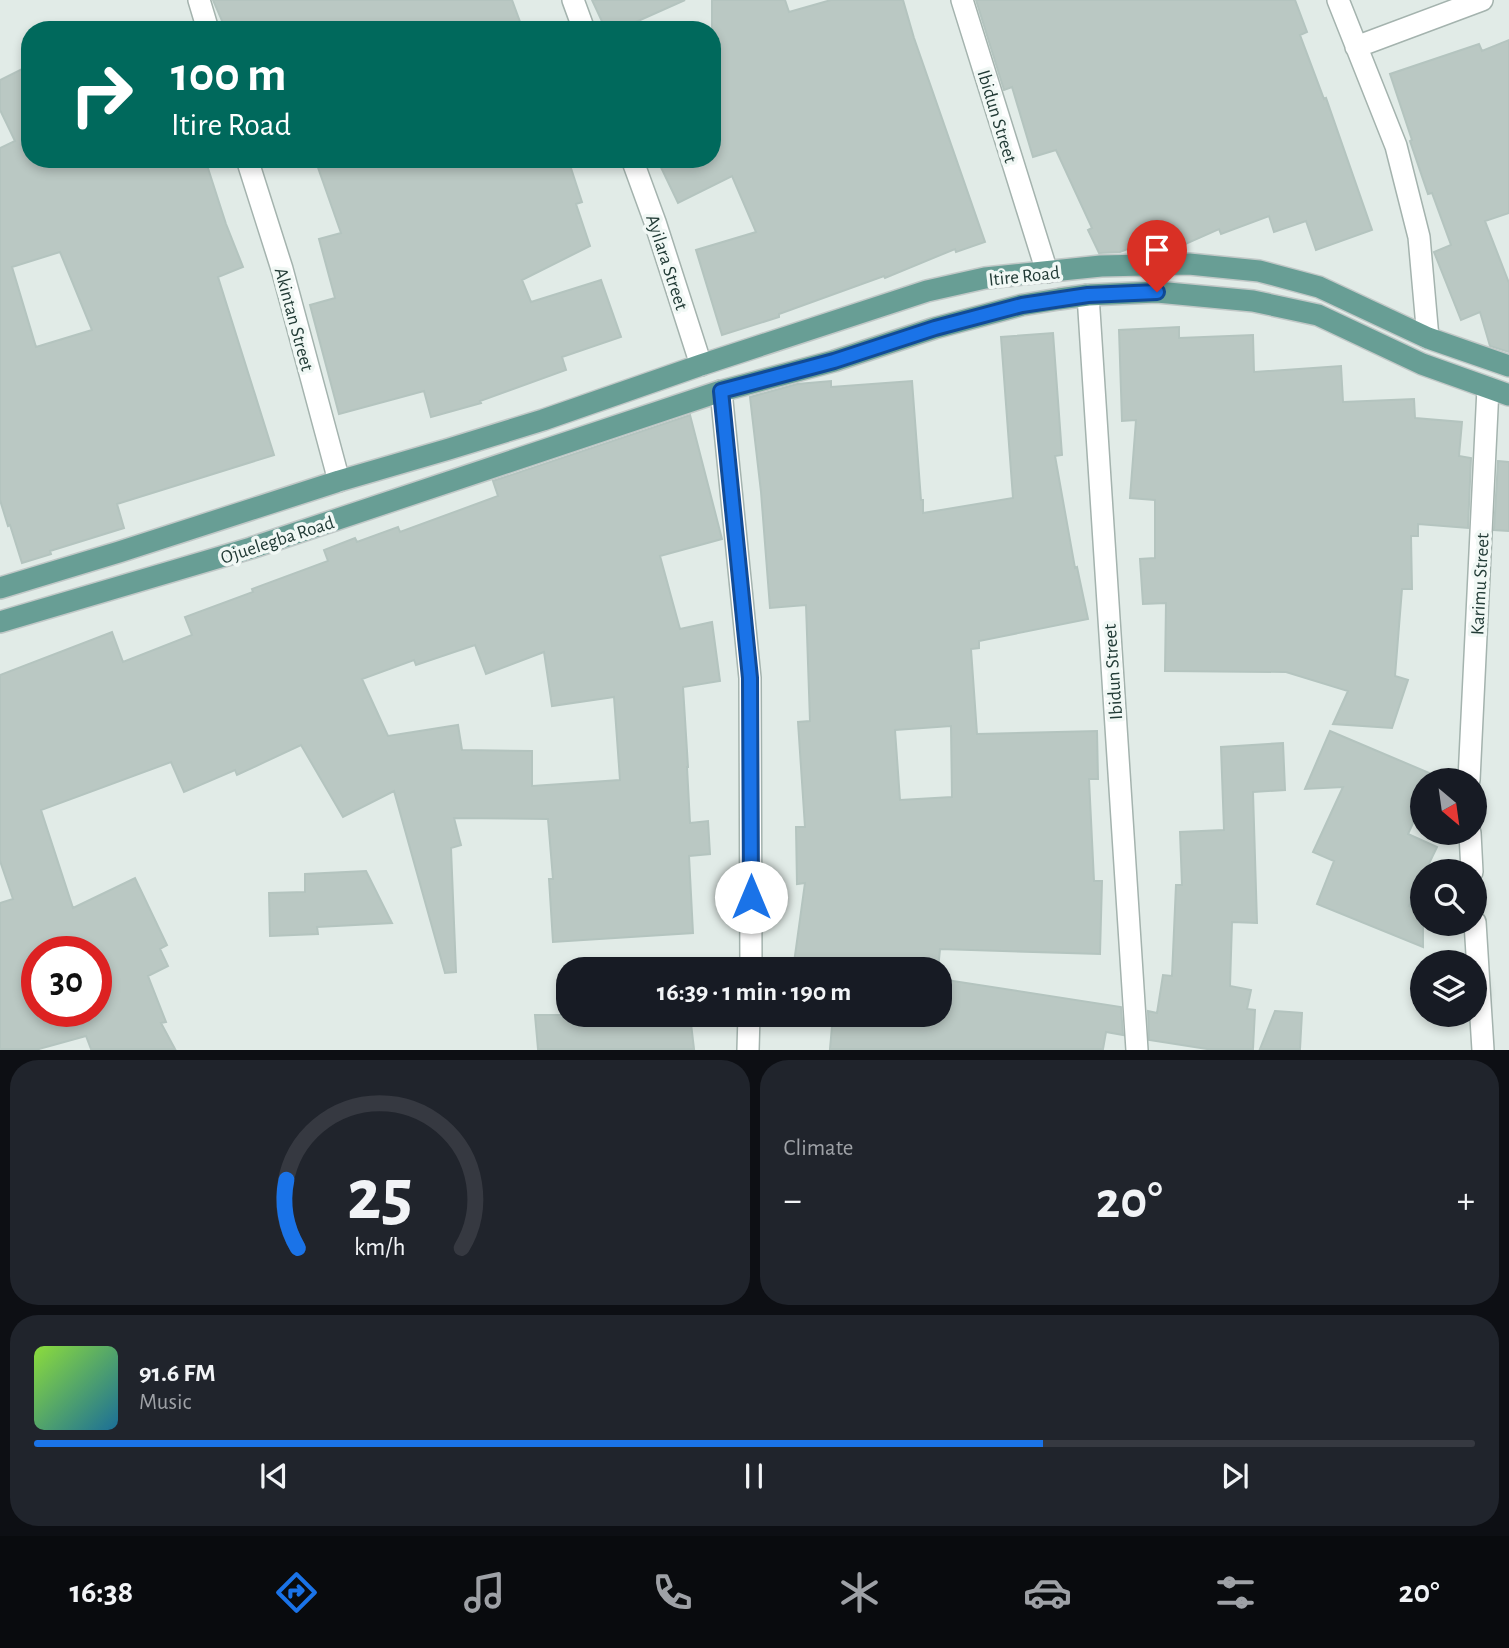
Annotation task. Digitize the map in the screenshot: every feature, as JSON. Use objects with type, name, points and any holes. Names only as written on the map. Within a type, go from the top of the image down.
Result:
[{"type":"main road","name":"Itire Road","points":[[542,420],[927,291],[985,278],[1101,266],[1189,264],[1259,271],[1319,287],[1428,338],[1509,366]]},
{"type":"main road","name":"Itire Road","points":[[552,448],[721,391],[834,361],[935,328],[1022,305],[1088,295],[1157,292],[1253,301],[1318,315],[1422,365],[1509,395]]},
{"type":"main road","name":"Ojuelegba Road","points":[[0,588],[542,420]]},
{"type":"main road","name":"Ojuelegba Road","points":[[0,622],[251,548],[552,448]]},
{"type":"street","points":[[199,0],[205,21]]},
{"type":"street","points":[[573,0],[581,21]]},
{"type":"street","name":"Ibidun Street","points":[[962,0],[1047,272]]},
{"type":"street","points":[[1338,0],[1396,146],[1419,237],[1428,338]]},
{"type":"street","points":[[1356,47],[1482,0]]},
{"type":"street","name":"Akintan Street","points":[[250,168],[282,269],[339,481]]},
{"type":"street","name":"Ayilara Street","points":[[635,168],[701,365]]},
{"type":"street","name":"Ibidun Street","points":[[1088,295],[1137,1049]]},
{"type":"street","name":"Karimu Street","points":[[1470,768],[1488,388]]},
{"type":"street","points":[[721,391],[750,678],[751,957]]},
{"type":"street","points":[[1476,936],[1483,1049]]},
{"type":"street","points":[[748,1049],[749,1027]]},
{"type":"building","points":[[213,0],[512,0],[520,21],[222,21]]},
{"type":"building","points":[[592,0],[685,0],[638,21],[602,21]]},
{"type":"building","points":[[712,0],[785,0],[789,12],[831,0],[903,0],[985,242],[956,252],[955,249],[885,278],[884,276],[779,314],[779,317],[722,335],[696,250],[756,232],[732,176],[678,203],[661,168],[721,168],[721,21],[712,21]]},
{"type":"building","points":[[976,0],[1295,0],[1307,32],[1300,35],[1324,99],[1326,98],[1372,230],[1316,250],[1306,221],[1274,232],[1269,216],[1221,234],[1219,229],[1181,246],[1177,237],[1141,252],[1131,252],[1130,248],[1120,252],[1099,253],[1088,230],[1092,228],[1056,150],[1033,157],[1012,87],[1004,90]]},
{"type":"building","points":[[1509,40],[1509,213],[1485,221],[1509,283],[1509,352],[1490,346],[1480,312],[1461,320],[1434,252],[1451,245],[1432,193],[1428,194],[1390,74],[1479,44],[1482,51]]},
{"type":"building","points":[[21,70],[21,168],[208,168],[243,267],[218,277],[274,455],[117,504],[124,528],[50,551],[51,554],[22,563],[0,500],[0,148],[15,141],[0,110],[0,80]],"holes":[[[60,252],[92,330],[36,347],[12,267]]]},
{"type":"building","points":[[318,168],[571,168],[582,202],[576,204],[590,246],[522,280],[531,302],[601,280],[621,337],[562,357],[566,370],[480,401],[481,403],[431,417],[424,391],[339,414],[310,305],[335,298],[319,239],[341,233]]},
{"type":"building","points":[[1179,327],[1179,338],[1253,335],[1254,372],[1341,366],[1343,402],[1414,399],[1415,418],[1462,422],[1459,456],[1471,458],[1468,528],[1418,524],[1418,536],[1411,536],[1412,589],[1402,589],[1395,676],[1408,680],[1392,728],[1333,724],[1348,691],[1286,672],[1165,671],[1166,603],[1143,604],[1140,559],[1155,558],[1155,500],[1130,498],[1136,420],[1122,421],[1119,330]]},
{"type":"building","points":[[1053,333],[1062,455],[1055,456],[1075,568],[1077,567],[1088,619],[979,641],[979,648],[971,649],[977,734],[1097,731],[1098,779],[1089,779],[1094,881],[1102,881],[1100,954],[940,949],[939,957],[795,957],[805,883],[797,884],[796,827],[805,827],[798,722],[810,721],[806,605],[770,608],[750,397],[797,384],[831,381],[831,387],[912,381],[923,513],[1013,498],[1001,337]],"holes":[[[951,726],[952,797],[900,800],[895,730]]]},
{"type":"building","points":[[690,415],[722,539],[660,556],[680,629],[712,622],[720,681],[683,687],[690,823],[708,821],[710,854],[689,856],[693,933],[553,942],[549,879],[553,879],[548,819],[454,818],[461,845],[451,848],[456,972],[445,973],[394,791],[343,817],[301,745],[237,775],[235,770],[184,792],[171,762],[41,810],[73,908],[135,878],[167,945],[160,949],[168,966],[148,976],[166,1022],[161,1023],[175,1049],[91,1049],[86,1036],[39,1049],[0,1049],[0,903],[13,899],[0,861],[0,675],[112,632],[123,662],[192,635],[185,617],[328,561],[324,550],[355,538],[357,542],[398,527],[400,532],[498,496],[493,481]],"holes":[[[475,645],[486,674],[544,652],[552,706],[614,697],[620,780],[532,786],[532,751],[462,750],[458,725],[388,736],[362,679],[414,660],[416,665]]]},
{"type":"building","points":[[1498,461],[1509,462],[1509,531],[1494,530]]},
{"type":"building","points":[[1330,731],[1417,768],[1410,768],[1410,845],[1437,847],[1431,859],[1410,859],[1410,936],[1423,936],[1423,947],[1317,904],[1334,861],[1313,852],[1343,787],[1305,789]]},
{"type":"building","points":[[1283,743],[1285,790],[1253,792],[1257,923],[1232,922],[1230,986],[1251,990],[1247,1009],[1255,1010],[1253,1049],[1207,1049],[1149,1040],[1148,1011],[1157,1013],[1163,975],[1172,976],[1176,885],[1182,885],[1180,832],[1224,830],[1221,747]]},
{"type":"building","points":[[366,871],[392,923],[317,927],[318,934],[270,936],[269,893],[305,892],[305,874]]},
{"type":"building","points":[[952,981],[1121,1007],[1123,1035],[1106,1032],[1103,1049],[830,1049],[832,1027],[952,1027]]},
{"type":"building","points":[[1275,1011],[1302,1013],[1300,1049],[1260,1049]]},
{"type":"building","points":[[535,1015],[556,1015],[556,1027],[691,1027],[694,1049],[538,1049]]},
{"type":"route","points":[[751,897],[750,678],[721,391],[834,361],[935,328],[1022,305],[1088,295],[1157,292]]}]
